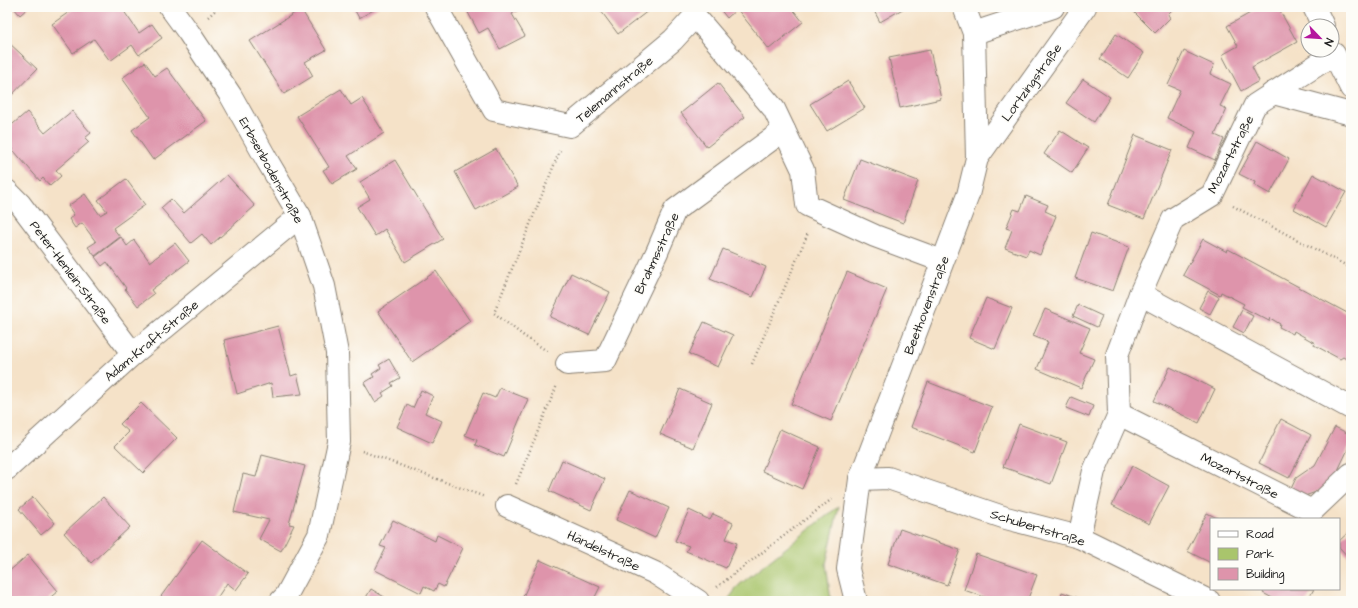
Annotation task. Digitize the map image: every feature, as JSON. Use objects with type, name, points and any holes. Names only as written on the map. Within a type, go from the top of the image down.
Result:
[{"type":"street","name":"Erbsenbodenstraße","points":[[170,7],[189,32],[232,96],[268,162],[300,216],[324,286],[337,353],[339,442],[319,535],[286,596],[281,601]]},
{"type":"street","name":"Telemannstraße","points":[[436,7],[494,110],[570,126],[673,40],[695,11]]},
{"type":"street","name":"Beethovenstraße","points":[[856,601],[848,569],[860,479],[968,195],[977,158],[974,33],[964,7]]},
{"type":"street","points":[[974,33],[1053,7]]},
{"type":"street","name":"Lortzingstraße","points":[[977,158],[1085,7]]},
{"type":"street","points":[[1314,7],[1319,18]]},
{"type":"street","points":[[695,11],[774,109],[803,170],[807,205],[874,236],[942,261]]},
{"type":"street","name":"Mozartstraße","points":[[1079,537],[1094,471],[1119,414],[1117,356],[1140,294],[1173,220],[1212,195],[1255,105],[1323,58]]},
{"type":"street","name":"Mozartstraße","points":[[1336,58],[1351,88]]},
{"type":"street","points":[[1273,93],[1351,114]]},
{"type":"street","name":"Brahmsstraße","points":[[566,364],[605,361],[657,252],[675,210],[784,130]]},
{"type":"street","name":"Peter-Henlein-Straße","points":[[7,191],[20,204],[133,354]]},
{"type":"street","name":"Adam-Kraft-Straße","points":[[7,469],[133,354],[300,216]]},
{"type":"street","points":[[1140,294],[1351,408]]},
{"type":"street","name":"Mozartstraße","points":[[1119,414],[1312,511],[1351,474]]},
{"type":"street","name":"Schubertstraße","points":[[860,479],[888,478],[1006,518],[1079,537],[1209,601]]},
{"type":"street","name":"Händelstraße","points":[[507,506],[705,596]]},
{"type":"path","points":[[339,442],[507,506],[566,364],[524,336],[494,313],[570,126]]},
{"type":"path","points":[[1212,195],[1351,268]]},
{"type":"path","points":[[752,364],[818,210]]},
{"type":"path","points":[[705,596],[860,479]]},
{"type":"green space","points":[[839,506],[826,564],[831,601],[727,601],[739,585]]},
{"type":"building","points":[[13,7],[29,7],[20,15]]},
{"type":"building","points":[[76,7],[121,7],[139,33],[152,24],[162,38],[139,55],[132,45],[110,61],[94,39],[73,53],[52,24]]},
{"type":"building","points":[[353,7],[379,7],[359,18]]},
{"type":"building","points":[[465,7],[519,7],[520,9],[512,14],[525,36],[500,49],[488,28],[479,33]]},
{"type":"building","points":[[598,7],[653,7],[618,34]]},
{"type":"building","points":[[791,7],[803,22],[769,49],[737,9],[727,18],[719,8]]},
{"type":"building","points":[[872,7],[906,7],[880,22]]},
{"type":"building","points":[[1129,7],[1175,7],[1168,14],[1170,18],[1155,33]]},
{"type":"building","points":[[1261,7],[1278,7],[1297,42],[1252,67],[1259,81],[1241,91],[1222,55],[1238,46],[1227,26]]},
{"type":"building","points":[[301,9],[326,50],[305,62],[313,76],[284,94],[250,41]]},
{"type":"building","points":[[1116,34],[1144,53],[1128,78],[1100,59]]},
{"type":"building","points":[[7,41],[37,69],[7,100]]},
{"type":"building","points":[[930,50],[941,99],[900,108],[889,58]]},
{"type":"building","points":[[1184,51],[1214,65],[1210,74],[1231,84],[1220,106],[1227,109],[1215,135],[1224,139],[1215,160],[1189,148],[1196,132],[1167,118],[1180,90],[1168,85]]},
{"type":"building","points":[[145,62],[155,76],[167,68],[206,121],[153,160],[132,130],[150,117],[122,78]]},
{"type":"building","points":[[1083,79],[1110,97],[1094,122],[1066,103]]},
{"type":"building","points":[[848,81],[865,108],[827,131],[810,104]]},
{"type":"building","points":[[718,83],[745,117],[707,147],[681,113]]},
{"type":"building","points":[[341,89],[351,105],[362,98],[384,133],[348,156],[357,169],[332,184],[323,170],[329,167],[297,116]]},
{"type":"building","points":[[72,111],[91,133],[85,138],[89,142],[56,170],[61,176],[50,186],[43,178],[40,181],[7,143],[7,129],[27,112],[45,133]]},
{"type":"building","points":[[1060,130],[1088,148],[1072,173],[1044,154]]},
{"type":"building","points":[[1135,135],[1172,150],[1144,219],[1108,205]]},
{"type":"building","points":[[1257,141],[1289,159],[1270,194],[1254,185],[1255,182],[1239,174]]},
{"type":"building","points":[[496,149],[518,187],[476,210],[455,172]]},
{"type":"building","points":[[860,159],[918,181],[903,223],[844,200]]},
{"type":"building","points":[[395,160],[443,239],[405,262],[385,229],[375,236],[357,207],[370,199],[360,182]]},
{"type":"building","points":[[1313,174],[1346,192],[1326,227],[1294,209]]},
{"type":"building","points":[[227,175],[255,206],[211,245],[202,234],[191,243],[161,208],[171,199],[184,213]]},
{"type":"building","points":[[126,179],[145,205],[113,228],[120,237],[95,256],[88,247],[96,242],[82,223],[75,228],[69,219],[74,215],[68,206],[85,194],[100,215],[107,211],[98,200]]},
{"type":"building","points":[[1026,196],[1048,205],[1045,211],[1056,216],[1040,255],[1029,250],[1026,256],[1005,248],[1012,230],[1006,228],[1014,209],[1020,211]]},
{"type":"building","points":[[1091,233],[1129,247],[1113,291],[1075,278]]},
{"type":"building","points":[[121,237],[127,246],[134,240],[150,262],[175,243],[189,261],[151,290],[154,294],[138,306],[107,262],[102,266],[95,257]]},
{"type":"building","points":[[1203,239],[1227,252],[1228,249],[1351,315],[1351,362],[1343,357],[1340,359],[1314,345],[1315,343],[1294,331],[1293,334],[1279,327],[1280,324],[1270,318],[1269,321],[1242,307],[1244,304],[1221,292],[1220,295],[1183,275]]},
{"type":"building","points":[[723,249],[766,267],[753,297],[710,279]]},
{"type":"building","points":[[436,271],[470,321],[412,362],[378,311]]},
{"type":"building","points":[[847,272],[887,289],[831,421],[791,404]]},
{"type":"building","points":[[571,273],[610,292],[589,335],[550,317]]},
{"type":"building","points":[[1208,291],[1219,297],[1210,314],[1199,308]]},
{"type":"building","points":[[986,298],[1012,308],[995,349],[969,338]]},
{"type":"building","points":[[1078,305],[1102,316],[1097,327],[1073,316]]},
{"type":"building","points":[[1045,309],[1090,328],[1079,353],[1094,359],[1081,388],[1037,369],[1048,342],[1033,336]]},
{"type":"building","points":[[1242,310],[1253,316],[1244,333],[1233,327]]},
{"type":"building","points":[[704,322],[733,335],[718,367],[689,354]]},
{"type":"building","points":[[278,326],[291,376],[297,374],[302,394],[273,397],[271,383],[237,394],[224,340]]},
{"type":"building","points":[[389,359],[400,378],[391,383],[393,386],[382,393],[384,396],[375,402],[364,383],[374,377],[372,374],[381,368],[379,365]]},
{"type":"building","points":[[1170,367],[1215,389],[1199,423],[1154,401]]},
{"type":"building","points":[[928,382],[992,407],[975,452],[911,427]]},
{"type":"building","points":[[500,388],[528,399],[504,457],[475,445],[477,440],[465,435],[483,393],[495,398]]},
{"type":"building","points":[[680,389],[712,403],[693,448],[660,434]]},
{"type":"building","points":[[421,390],[433,396],[425,413],[442,421],[432,443],[397,427],[407,405],[413,408]]},
{"type":"building","points":[[1071,397],[1093,406],[1089,417],[1066,408]]},
{"type":"building","points":[[141,403],[177,438],[143,473],[115,446],[129,432],[120,424]]},
{"type":"building","points":[[1281,419],[1311,435],[1289,478],[1259,463]]},
{"type":"building","points":[[1019,424],[1067,442],[1051,484],[1003,467]]},
{"type":"building","points":[[1335,427],[1351,435],[1351,443],[1330,487],[1302,497],[1290,491],[1296,478],[1315,465]]},
{"type":"building","points":[[780,429],[820,447],[802,489],[762,471]]},
{"type":"building","points":[[262,455],[305,466],[289,524],[294,525],[281,551],[259,539],[269,520],[234,512],[243,474],[256,477]]},
{"type":"building","points":[[562,460],[605,479],[591,510],[549,491]]},
{"type":"building","points":[[1132,466],[1169,486],[1149,524],[1112,505]]},
{"type":"building","points":[[630,490],[669,508],[655,538],[616,520]]},
{"type":"building","points":[[33,497],[55,523],[41,535],[19,509]]},
{"type":"building","points":[[103,497],[130,527],[91,563],[64,533]]},
{"type":"building","points":[[689,510],[710,520],[713,514],[733,523],[726,539],[737,543],[726,568],[686,551],[689,546],[675,541]]},
{"type":"building","points":[[1207,513],[1217,518],[1210,518],[1210,562],[1187,551]]},
{"type":"building","points":[[393,520],[435,541],[437,535],[463,548],[444,587],[438,584],[434,591],[424,586],[421,593],[375,570],[386,548],[380,546]]},
{"type":"building","points":[[900,529],[960,550],[947,585],[888,564]]},
{"type":"building","points":[[1351,530],[1351,560],[1340,548],[1340,540]]},
{"type":"building","points":[[202,540],[248,574],[236,590],[227,583],[215,601],[161,601],[159,599]]},
{"type":"building","points":[[976,554],[1037,575],[1027,601],[996,601],[964,590]]},
{"type":"building","points":[[28,555],[58,591],[46,601],[7,601],[7,573]]},
{"type":"building","points":[[540,560],[600,587],[593,601],[521,601]]},
{"type":"building","points":[[371,589],[391,601],[364,601]]},
{"type":"building","points":[[1264,590],[1313,590],[1307,601],[1278,601],[1263,593]]},
{"type":"building","points":[[1062,592],[1087,601],[1060,601]]}]
